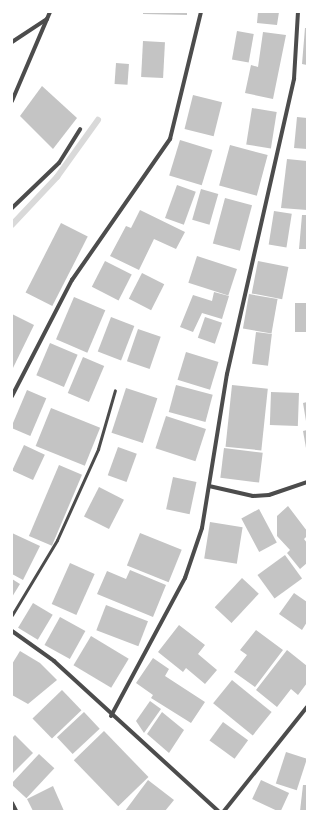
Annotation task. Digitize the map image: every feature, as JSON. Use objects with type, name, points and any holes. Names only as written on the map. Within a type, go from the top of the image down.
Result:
[{"type":"street","points":[[12,101],[50,12]]},
{"type":"street","points":[[12,396],[72,280],[170,139],[201,12]]},
{"type":"street","points":[[111,716],[185,578],[202,528],[227,374],[294,79],[298,12]]},
{"type":"street","points":[[12,42],[47,18]]},
{"type":"street","points":[[12,208],[59,164],[80,129]]},
{"type":"street","points":[[209,486],[253,496],[269,495],[307,482]]},
{"type":"street","points":[[12,631],[54,661],[111,716],[218,811]]},
{"type":"street","points":[[224,811],[307,707]]},
{"type":"street","points":[[12,803],[16,811]]},
{"type":"lane","points":[[12,615],[57,540],[98,449],[115,390]]},
{"type":"building","points":[[143,12],[187,12],[187,15],[143,14]]},
{"type":"building","points":[[258,12],[279,12],[277,25],[257,23]]},
{"type":"building","points":[[305,28],[307,28],[307,65],[302,64]]},
{"type":"building","points":[[237,31],[254,34],[249,63],[232,60]]},
{"type":"building","points":[[263,32],[286,35],[273,99],[245,93],[251,65],[258,67]]},
{"type":"building","points":[[143,41],[165,42],[163,78],[141,77]]},
{"type":"building","points":[[116,63],[129,64],[128,85],[115,84]]},
{"type":"building","points":[[42,86],[77,118],[53,149],[20,116]]},
{"type":"building","points":[[193,95],[222,102],[214,136],[185,129]]},
{"type":"building","points":[[252,108],[277,112],[271,148],[246,145]]},
{"type":"building","points":[[297,117],[307,118],[307,149],[294,148]]},
{"type":"building","points":[[180,140],[213,150],[202,185],[169,175]]},
{"type":"building","points":[[230,145],[268,155],[257,196],[219,186]]},
{"type":"building","points":[[287,159],[307,161],[307,210],[281,208]]},
{"type":"building","points":[[177,185],[196,192],[184,225],[165,218]]},
{"type":"building","points":[[201,189],[218,194],[209,225],[192,220]]},
{"type":"building","points":[[225,198],[252,205],[240,251],[213,243]]},
{"type":"building","points":[[140,210],[185,232],[176,249],[154,239],[139,270],[110,256],[126,226],[131,228]]},
{"type":"building","points":[[274,211],[292,214],[286,247],[269,245]]},
{"type":"building","points":[[302,215],[307,215],[307,249],[299,249]]},
{"type":"building","points":[[61,223],[88,237],[52,306],[26,292]]},
{"type":"building","points":[[197,256],[237,269],[228,296],[188,283]]},
{"type":"building","points":[[105,261],[132,275],[119,300],[92,287]]},
{"type":"building","points":[[258,261],[288,267],[282,299],[252,293]]},
{"type":"building","points":[[142,273],[164,284],[151,310],[129,299]]},
{"type":"building","points":[[214,292],[229,296],[222,319],[202,313],[193,332],[180,327],[193,295],[212,301]]},
{"type":"building","points":[[249,294],[278,299],[271,334],[243,328]]},
{"type":"building","points":[[74,297],[105,310],[87,353],[56,339]]},
{"type":"building","points":[[295,303],[307,303],[307,332],[295,332]]},
{"type":"building","points":[[12,314],[34,325],[12,370]]},
{"type":"building","points":[[111,317],[134,326],[121,361],[98,352]]},
{"type":"building","points":[[205,317],[222,323],[215,344],[198,338]]},
{"type":"building","points":[[138,329],[161,337],[150,369],[127,361]]},
{"type":"building","points":[[256,332],[272,334],[268,366],[252,364]]},
{"type":"building","points":[[50,343],[78,355],[64,387],[36,375]]},
{"type":"building","points":[[186,352],[219,362],[210,390],[178,380]]},
{"type":"building","points":[[83,357],[104,366],[89,402],[68,393]]},
{"type":"building","points":[[176,385],[213,395],[205,422],[169,412]]},
{"type":"building","points":[[232,385],[268,389],[261,450],[226,447]]},
{"type":"building","points":[[126,388],[157,398],[143,443],[111,433]]},
{"type":"building","points":[[27,390],[46,398],[30,436],[12,428]]},
{"type":"building","points":[[271,392],[299,393],[298,426],[270,425]]},
{"type":"building","points":[[307,402],[307,421],[306,421],[303,403]]},
{"type":"building","points":[[51,408],[100,428],[85,466],[36,446]]},
{"type":"building","points":[[166,416],[206,429],[195,461],[155,448]]},
{"type":"building","points":[[307,430],[307,448],[306,448],[303,431]]},
{"type":"building","points":[[24,445],[45,455],[33,480],[12,470]]},
{"type":"building","points":[[118,447],[137,454],[127,482],[108,475]]},
{"type":"building","points":[[224,448],[263,453],[259,483],[220,478]]},
{"type":"building","points":[[59,465],[82,475],[52,546],[29,536]]},
{"type":"building","points":[[173,477],[196,482],[190,514],[166,509]]},
{"type":"building","points":[[99,487],[124,500],[109,529],[84,516]]},
{"type":"building","points":[[288,506],[307,531],[307,536],[304,539],[307,543],[307,563],[300,569],[287,553],[290,550],[277,536],[277,516]]},
{"type":"building","points":[[259,509],[277,543],[259,552],[241,518]]},
{"type":"building","points":[[210,522],[243,527],[237,564],[204,559]]},
{"type":"building","points":[[12,533],[40,546],[23,580],[12,574]]},
{"type":"building","points":[[140,533],[182,550],[169,582],[127,565]]},
{"type":"building","points":[[285,555],[302,578],[275,598],[257,575]]},
{"type":"building","points":[[70,563],[95,574],[76,615],[52,604]]},
{"type":"building","points":[[130,570],[166,585],[153,617],[97,594],[107,571],[126,579]]},
{"type":"building","points":[[242,578],[259,594],[232,623],[215,607]]},
{"type":"building","points":[[12,579],[20,584],[12,597]]},
{"type":"building","points":[[294,593],[307,602],[307,622],[302,630],[279,614]]},
{"type":"building","points":[[33,603],[53,615],[38,640],[18,628]]},
{"type":"building","points":[[106,605],[148,621],[138,646],[96,630]]},
{"type":"building","points":[[60,617],[85,631],[70,659],[44,645]]},
{"type":"building","points":[[179,625],[205,645],[198,654],[217,670],[205,684],[186,668],[183,672],[158,652]]},
{"type":"building","points":[[256,630],[283,650],[255,687],[234,672],[247,655],[240,650]]},
{"type":"building","points":[[91,636],[129,659],[111,688],[73,665]]},
{"type":"building","points":[[287,650],[307,666],[307,683],[298,695],[291,689],[277,707],[256,690]]},
{"type":"building","points":[[20,651],[40,663],[57,680],[28,704],[12,695],[12,664]]},
{"type":"building","points":[[153,658],[169,669],[165,676],[205,702],[191,723],[151,698],[153,695],[136,683]]},
{"type":"building","points":[[232,680],[272,712],[253,735],[213,703]]},
{"type":"building","points":[[62,690],[81,710],[52,739],[33,718]]},
{"type":"building","points":[[150,701],[161,709],[144,733],[136,721]]},
{"type":"building","points":[[84,712],[100,729],[73,754],[57,737]]},
{"type":"building","points":[[162,712],[184,730],[169,753],[147,734]]},
{"type":"building","points":[[223,722],[248,740],[235,759],[209,741]]},
{"type":"building","points":[[104,731],[148,777],[118,806],[74,760]]},
{"type":"building","points":[[15,735],[33,753],[12,774],[12,738]]},
{"type":"building","points":[[286,752],[307,759],[297,790],[276,783]]},
{"type":"building","points":[[39,754],[54,768],[26,798],[12,785],[12,783]]},
{"type":"building","points":[[148,780],[174,800],[165,811],[125,811]]},
{"type":"building","points":[[261,780],[289,793],[281,811],[252,799]]},
{"type":"building","points":[[303,785],[307,785],[307,811],[300,811]]},
{"type":"building","points":[[53,786],[64,811],[33,811],[27,799]]},
{"type":"waterway","points":[[12,225],[57,177],[98,120]]}]
